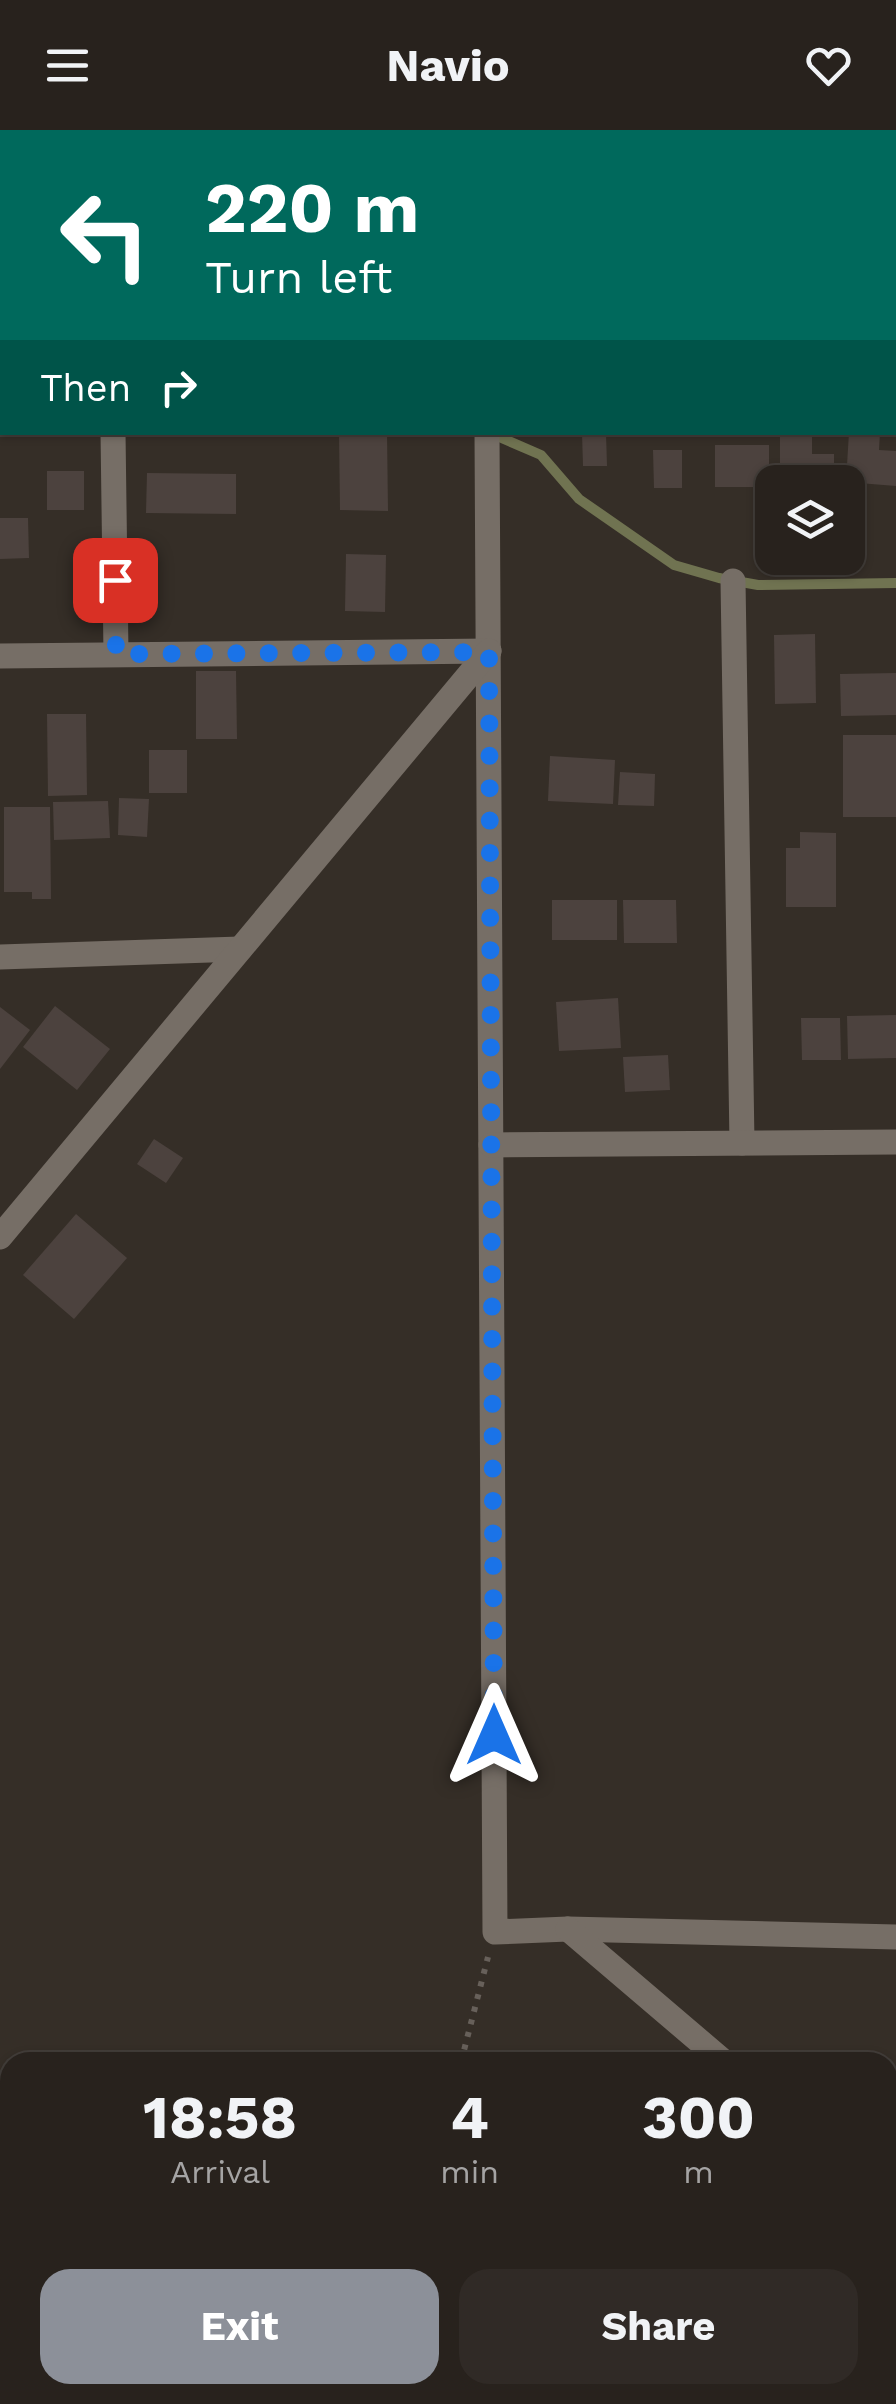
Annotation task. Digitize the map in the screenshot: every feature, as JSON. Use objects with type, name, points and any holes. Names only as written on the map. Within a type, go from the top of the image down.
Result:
[{"type":"street","points":[[114,435],[116,654]]},
{"type":"street","points":[[488,435],[495,1932],[896,1936]]},
{"type":"street","points":[[733,581],[742,1143]]},
{"type":"street","points":[[0,656],[489,652]]},
{"type":"street","points":[[0,1237],[489,652]]},
{"type":"street","points":[[0,957],[240,949]]},
{"type":"street","points":[[491,1145],[896,1142]]},
{"type":"street","points":[[568,1930],[712,2052]]},
{"type":"path","points":[[464,2052],[495,1932]]},
{"type":"building","points":[[339,435],[387,435],[388,511],[340,510]]},
{"type":"building","points":[[582,435],[606,435],[607,466],[583,466]]},
{"type":"building","points":[[780,435],[812,435],[812,454],[834,454],[834,465],[780,465]]},
{"type":"building","points":[[849,435],[880,435],[879,450],[896,451],[896,486],[865,484],[865,465],[847,465]]},
{"type":"building","points":[[715,445],[769,445],[769,465],[755,465],[755,487],[715,487]]},
{"type":"building","points":[[653,450],[682,450],[682,488],[654,488]]},
{"type":"building","points":[[47,471],[84,471],[84,510],[47,510]]},
{"type":"building","points":[[147,473],[236,474],[236,514],[146,513]]},
{"type":"building","points":[[0,518],[28,518],[29,558],[0,559]]},
{"type":"building","points":[[346,554],[386,555],[385,612],[345,611]]},
{"type":"building","points":[[815,634],[816,703],[775,704],[774,635]]},
{"type":"building","points":[[196,671],[236,671],[237,739],[196,739]]},
{"type":"building","points":[[896,673],[896,715],[841,716],[840,674]]},
{"type":"building","points":[[47,714],[86,714],[87,795],[48,796]]},
{"type":"building","points":[[843,735],[896,735],[896,817],[843,817]]},
{"type":"building","points":[[149,750],[187,750],[187,793],[149,793]]},
{"type":"building","points":[[550,756],[615,760],[613,804],[548,801]]},
{"type":"building","points":[[620,772],[655,774],[654,806],[618,805]]},
{"type":"building","points":[[119,798],[149,799],[147,837],[118,835]]},
{"type":"building","points":[[108,801],[110,838],[54,840],[53,802]]},
{"type":"building","points":[[4,807],[50,807],[51,899],[32,899],[32,892],[4,892]]},
{"type":"building","points":[[800,832],[836,833],[836,907],[786,907],[786,848],[800,848]]},
{"type":"building","points":[[552,900],[617,900],[617,940],[552,940]]},
{"type":"building","points":[[623,900],[676,900],[677,943],[624,943]]},
{"type":"building","points":[[618,998],[621,1048],[559,1051],[556,1002]]},
{"type":"building","points":[[55,1006],[110,1049],[77,1090],[23,1047]]},
{"type":"building","points":[[0,1007],[30,1030],[0,1069]]},
{"type":"building","points":[[896,1015],[896,1058],[848,1059],[847,1016]]},
{"type":"building","points":[[801,1018],[840,1018],[841,1060],[802,1060]]},
{"type":"building","points":[[668,1055],[670,1090],[625,1092],[623,1057]]},
{"type":"building","points":[[154,1139],[183,1158],[166,1183],[137,1164]]},
{"type":"building","points":[[76,1214],[127,1258],[74,1319],[23,1275]]},
{"type":"waterway","points":[[495,435],[541,455],[579,499],[674,565],[758,585],[896,583]]},
{"type":"route","points":[[115,580],[116,654],[489,652],[494,1735]]}]
